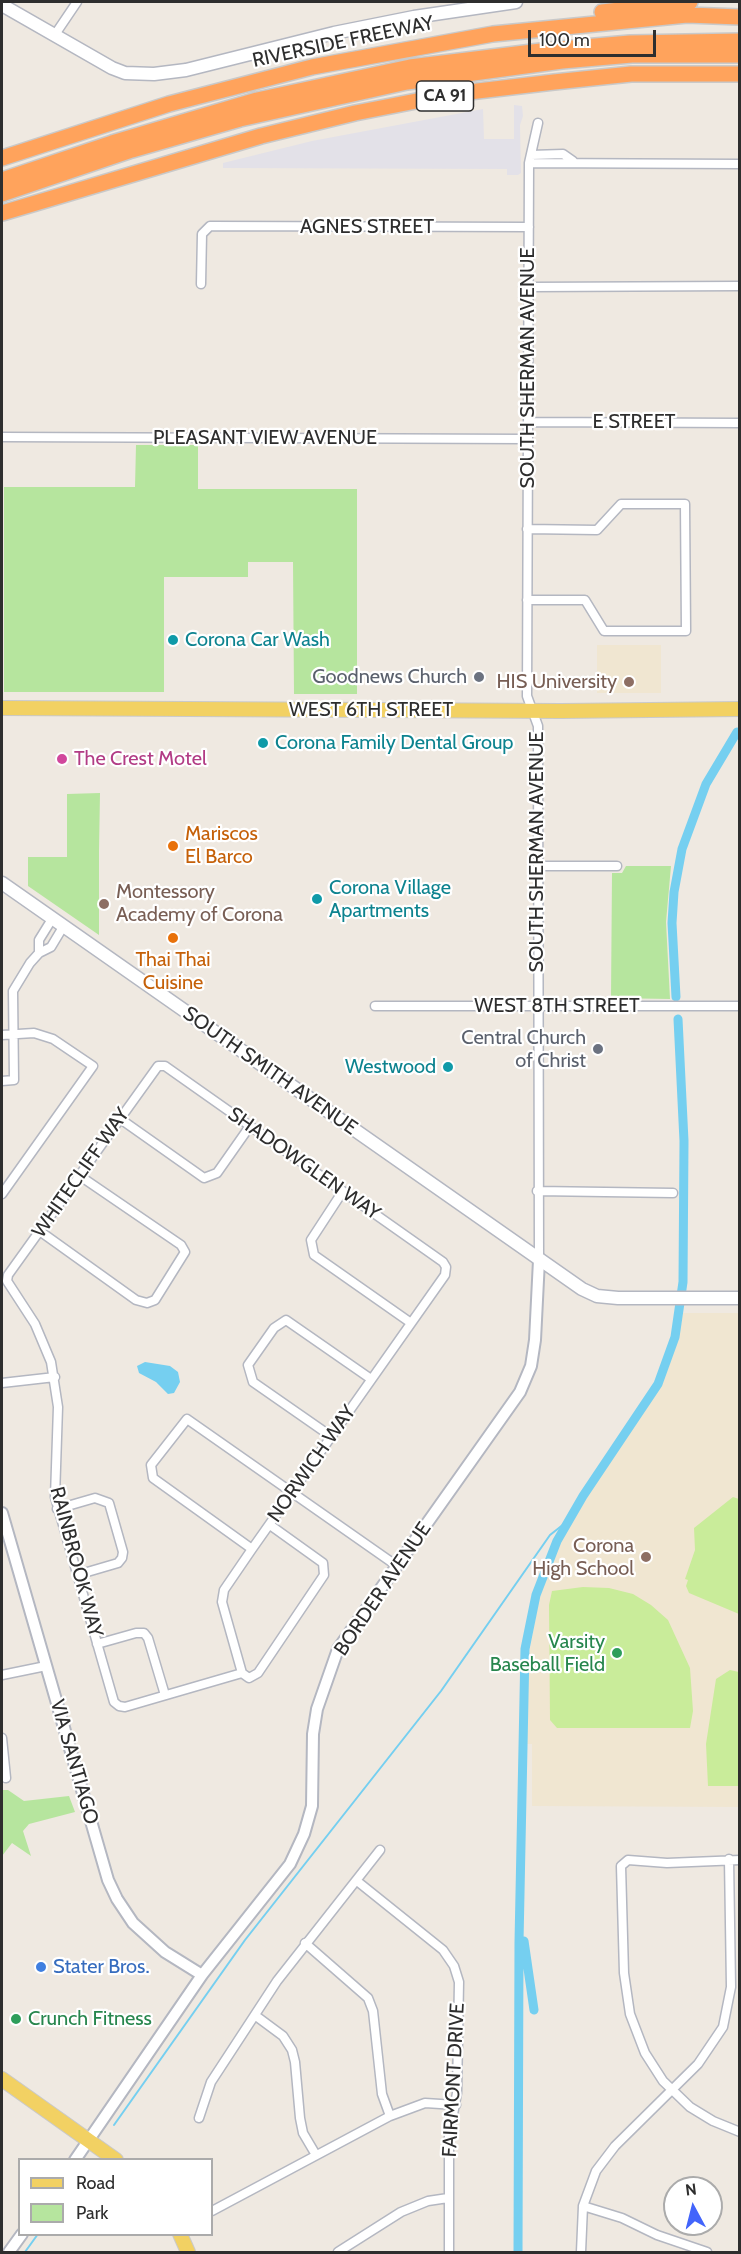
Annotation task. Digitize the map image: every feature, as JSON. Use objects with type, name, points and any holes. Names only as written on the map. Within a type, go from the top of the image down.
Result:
[{"type":"highway","points":[[493,34],[567,17],[690,2]]},
{"type":"highway","name":"RIVERSIDE FREEWAY","points":[[2,158],[169,104],[312,67],[493,34],[687,15],[740,16]]},
{"type":"highway","points":[[2,180],[112,142],[257,100],[410,67],[549,50],[630,43],[740,41]]},
{"type":"highway","points":[[2,194],[132,150],[240,119],[407,82],[574,60],[632,55],[740,55]]},
{"type":"highway","name":"CA 91","points":[[2,213],[261,136],[355,112],[452,94],[620,75],[740,74]]},
{"type":"main road","points":[[2,4],[112,68],[125,73],[154,75],[201,66],[334,33],[414,17],[516,2]]},
{"type":"main road","name":"WEST 6TH STREET","points":[[2,708],[740,710]]},
{"type":"main road","name":"SOUTH SMITH AVENUE","points":[[2,884],[582,1289],[597,1296],[740,1298]]},
{"type":"main road","points":[[2,2079],[113,2158]]},
{"type":"main road","points":[[180,2236],[188,2253]]},
{"type":"street","points":[[54,36],[77,2]]},
{"type":"street","name":"SOUTH SHERMAN AVENUE","points":[[538,123],[530,159],[527,529],[527,696],[538,726],[538,1260]]},
{"type":"street","points":[[530,159],[563,154],[573,161],[740,164]]},
{"type":"street","name":"AGNES STREET","points":[[201,284],[202,238],[204,229],[210,226],[529,227]]},
{"type":"street","points":[[530,287],[740,286]]},
{"type":"street","name":"E STREET","points":[[529,422],[740,423]]},
{"type":"street","name":"PLEASANT VIEW AVENUE","points":[[2,437],[528,439]]},
{"type":"street","points":[[527,529],[597,530],[621,504],[685,504],[686,631],[604,631],[585,600],[527,600]]},
{"type":"street","points":[[538,866],[617,866]]},
{"type":"street","points":[[39,953],[39,940],[52,919]]},
{"type":"street","points":[[2,1081],[14,1080],[13,991],[39,953],[51,946],[63,927]]},
{"type":"street","name":"WEST 8TH STREET","points":[[375,1006],[740,1006]]},
{"type":"street","points":[[2,1035],[34,1033],[53,1039],[93,1066],[2,1194]]},
{"type":"street","name":"WHITECLIFF WAY","points":[[7,1281],[8,1275],[158,1066]]},
{"type":"street","name":"SHADOWGLEN WAY","points":[[158,1066],[165,1066],[443,1262],[446,1267]]},
{"type":"street","points":[[119,1118],[204,1178],[217,1173],[250,1126]]},
{"type":"street","points":[[41,1232],[136,1300],[147,1303],[155,1300],[185,1252],[181,1245],[80,1176]]},
{"type":"street","points":[[343,1191],[311,1240],[314,1255],[411,1323]]},
{"type":"street","points":[[537,1191],[673,1193]]},
{"type":"street","name":"BORDER AVENUE","points":[[76,2158],[202,1975],[290,1864],[300,1844],[312,1806],[313,1734],[338,1649],[520,1392],[531,1366],[535,1340],[538,1260]]},
{"type":"street","name":"NORWICH WAY","points":[[242,1673],[221,1596],[445,1275],[446,1267]]},
{"type":"street","name":"RAINBROOK WAY","points":[[7,1281],[35,1324],[55,1377],[58,1407],[53,1485],[57,1509],[114,1702],[125,1707],[165,1695]]},
{"type":"street","points":[[332,1437],[253,1382],[248,1365],[274,1328],[286,1320],[371,1379]]},
{"type":"street","points":[[2,1383],[55,1377]]},
{"type":"street","points":[[252,1549],[153,1478],[151,1465],[187,1419],[397,1566]]},
{"type":"street","points":[[57,1509],[95,1498],[108,1503],[123,1552],[118,1563],[77,1575]]},
{"type":"street","name":"VIA SANTIAGO","points":[[2,1513],[108,1880],[117,1899],[134,1923],[154,1942],[202,1975]]},
{"type":"street","points":[[97,1644],[136,1633],[144,1633],[148,1638],[165,1695],[242,1673],[249,1678],[258,1673],[324,1575],[323,1563],[270,1525]]},
{"type":"street","points":[[2,1675],[46,1666]]},
{"type":"street","points":[[2,1738],[6,1778]]},
{"type":"street","points":[[199,2118],[211,2082],[277,1981],[380,1850]]},
{"type":"street","points":[[581,2253],[583,2206],[596,2171],[622,2139],[708,2052],[727,2014],[731,1987],[729,1859]]},
{"type":"street","points":[[740,1860],[667,1863],[628,1860],[621,1866],[624,1973],[630,2014],[645,2053],[672,2090],[700,2114],[740,2132]]},
{"type":"street","name":"FAIRMONT DRIVE","points":[[357,1881],[443,1950],[454,1966],[459,1982],[456,2105],[449,2136],[448,2253]]},
{"type":"street","points":[[305,1943],[368,1998],[373,2011],[382,2094],[390,2116]]},
{"type":"street","points":[[256,2016],[283,2036],[292,2050],[296,2062],[303,2133],[316,2155]]},
{"type":"street","points":[[213,2210],[390,2116],[425,2103],[456,2105]]},
{"type":"street","points":[[338,2253],[400,2212],[428,2201],[448,2198]]},
{"type":"street","points":[[583,2206],[616,2215],[686,2249],[707,2253]]},
{"type":"street","points":[[2,2247],[9,2253],[21,2236]]},
{"type":"shaded area","points":[[514,105],[522,106],[523,116],[520,125],[521,173],[518,175],[507,175],[507,169],[223,168],[223,163],[312,141],[483,109],[484,139],[514,139]]},
{"type":"shaded area","points":[[597,645],[661,645],[661,693],[597,693]]},
{"type":"shaded area","name":"Corona High School","points":[[683,1313],[739,1313],[739,1807],[532,1806],[532,1744],[525,1744],[526,1671],[540,1593],[568,1524],[663,1382],[678,1340]]},
{"type":"green space","points":[[136,445],[198,445],[198,489],[357,489],[357,694],[294,694],[293,562],[248,562],[248,577],[164,577],[164,692],[4,692],[4,487],[135,487]]},
{"type":"green space","points":[[100,793],[99,935],[28,886],[28,857],[67,857],[67,794]]},
{"type":"green space","points":[[626,866],[671,866],[666,922],[670,999],[611,998],[612,873],[622,873]]},
{"type":"green space","points":[[733,1497],[739,1499],[739,1614],[689,1593],[686,1586],[688,1580],[685,1579],[695,1550],[694,1528]]},
{"type":"green space","name":"Varsity Baseball Field","points":[[583,1587],[609,1588],[633,1594],[651,1605],[668,1620],[690,1668],[693,1711],[690,1728],[557,1728],[550,1720],[549,1605],[552,1591]]},
{"type":"green space","points":[[730,1670],[739,1672],[739,1786],[708,1786],[706,1744],[716,1679]]},
{"type":"green space","points":[[2,1790],[8,1790],[24,1801],[69,1796],[75,1812],[29,1824],[23,1831],[31,1856],[12,1843],[2,1856]]},
{"type":"water","points":[[145,1362],[170,1366],[178,1372],[180,1382],[174,1393],[168,1394],[156,1382],[139,1373],[137,1366]]},
{"type":"waterway","points":[[676,997],[672,923],[674,892],[682,849],[706,784],[737,732]]},
{"type":"waterway","points":[[518,2252],[519,1942],[525,1649],[536,1595],[557,1541],[583,1496],[658,1384],[675,1337],[683,1282],[684,1141],[678,1019]]},
{"type":"waterway","points":[[114,2125],[245,1940],[441,1691],[550,1535],[569,1520]]},
{"type":"waterway","points":[[524,1941],[534,2010]]},
{"type":"waterway","points":[[25,2252],[37,2236]]},
{"type":"place","name":"Corona Car Wash","points":[[173,640]]},
{"type":"place","name":"Goodnews Church","points":[[479,677]]},
{"type":"place","name":"HIS University","points":[[629,682]]},
{"type":"place","name":"Corona Family Dental Group","points":[[263,743]]},
{"type":"place","name":"The Crest Motel","points":[[62,759]]},
{"type":"place","name":"Mariscos El Barco","points":[[173,846]]},
{"type":"place","name":"Corona Village Apartments","points":[[317,899]]},
{"type":"place","name":"Montessory Academy of Corona","points":[[104,904]]},
{"type":"place","name":"Thai Thai Cuisine","points":[[173,938]]},
{"type":"place","name":"Central Church of Christ","points":[[598,1049]]},
{"type":"place","name":"Westwood","points":[[448,1067]]},
{"type":"place","name":"Corona High School","points":[[646,1557]]},
{"type":"place","name":"Varsity Baseball Field","points":[[617,1653]]},
{"type":"place","name":"Stater Bros.","points":[[41,1967]]},
{"type":"place","name":"Crunch Fitness","points":[[16,2019]]}]
